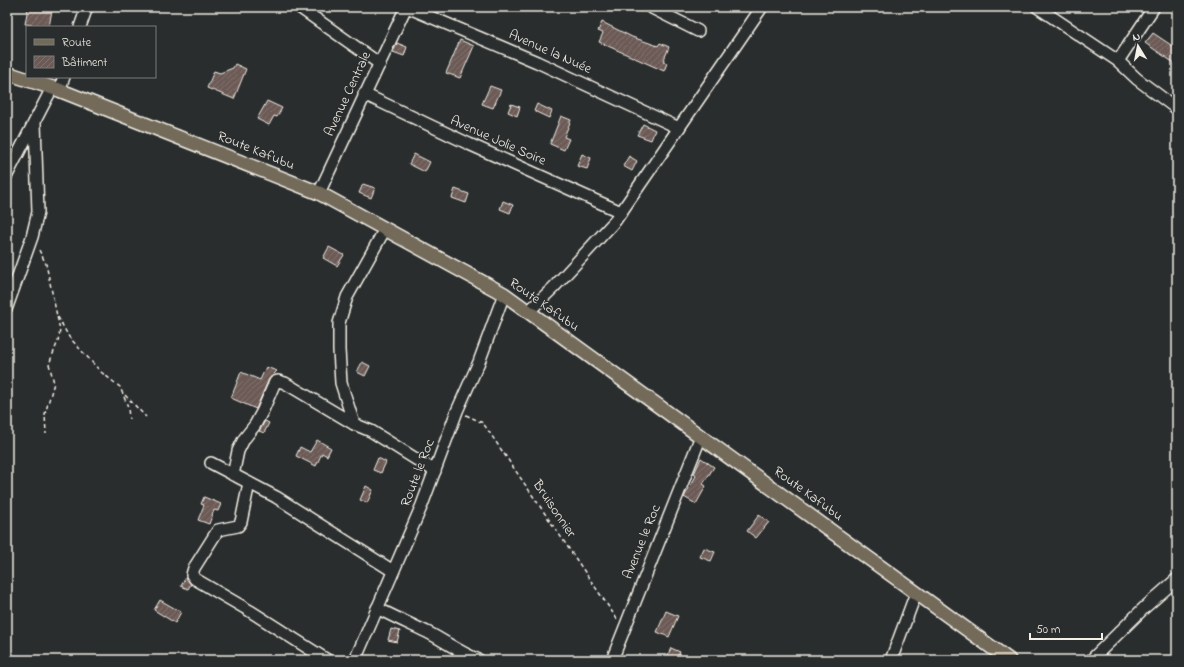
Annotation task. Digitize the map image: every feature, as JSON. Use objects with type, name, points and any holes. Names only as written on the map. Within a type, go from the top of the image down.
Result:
[{"type":"main road","name":"Route Kafubu","points":[[7,73],[55,89],[319,194],[504,294],[1009,660]]},
{"type":"street","points":[[80,26],[87,7]]},
{"type":"street","points":[[299,7],[380,64]]},
{"type":"street","name":"Avenue Centrale","points":[[319,194],[364,94],[407,7]]},
{"type":"street","name":"Avenue la Nuée","points":[[407,7],[537,62],[679,128]]},
{"type":"street","points":[[650,7],[698,31]]},
{"type":"street","points":[[528,312],[554,287],[615,221],[762,7]]},
{"type":"street","points":[[1037,7],[1118,61],[1137,79],[1177,109]]},
{"type":"street","points":[[1118,61],[1154,7]]},
{"type":"street","points":[[7,175],[35,123],[63,78]]},
{"type":"street","name":"Avenue Jolie Soire","points":[[364,94],[469,144],[621,212]]},
{"type":"street","points":[[7,307],[32,237],[38,212],[35,123]]},
{"type":"street","points":[[354,424],[341,383],[339,350],[340,323],[347,297],[385,230]]},
{"type":"street","name":"Route le Roc","points":[[354,660],[435,471],[457,411],[479,362],[504,294]]},
{"type":"street","points":[[233,475],[238,451],[244,439],[261,415],[275,382],[278,381],[285,383],[354,424],[371,431],[435,471]]},
{"type":"street","name":"Avenue le Roc","points":[[612,660],[700,436]]},
{"type":"street","points":[[211,463],[249,483],[321,525],[393,571]]},
{"type":"street","points":[[249,483],[241,522],[234,528],[218,530],[194,568],[192,575],[195,579],[250,611],[327,660]]},
{"type":"street","points":[[1091,660],[1144,608],[1177,579]]},
{"type":"street","points":[[891,660],[916,592]]},
{"type":"street","points":[[377,608],[402,622],[427,632],[464,655],[479,660]]},
{"type":"path","points":[[32,237],[46,264],[60,330],[58,341],[49,364],[54,383],[44,414],[46,434]]},
{"type":"path","points":[[57,315],[69,337],[101,372],[120,387],[146,417]]},
{"type":"path","points":[[124,393],[129,419]]},
{"type":"path","name":"Bruisonnier","points":[[457,411],[483,424],[624,629]]},
{"type":"building","points":[[28,7],[52,10],[49,26],[32,26],[25,24]]},
{"type":"building","points":[[602,22],[632,37],[658,46],[660,43],[669,47],[663,62],[667,63],[664,71],[599,42],[603,33],[598,31]]},
{"type":"building","points":[[1153,33],[1177,49],[1177,65],[1145,43]]},
{"type":"building","points":[[460,40],[474,46],[460,78],[446,73]]},
{"type":"building","points":[[397,43],[407,47],[404,56],[393,52]]},
{"type":"building","points":[[235,64],[246,69],[234,99],[207,88],[214,71],[220,73],[233,68]]},
{"type":"building","points":[[490,86],[501,90],[493,108],[482,104]]},
{"type":"building","points":[[267,101],[282,108],[277,117],[274,116],[269,125],[257,119]]},
{"type":"building","points":[[511,104],[520,107],[517,116],[508,112]]},
{"type":"building","points":[[537,104],[552,111],[549,118],[534,111]]},
{"type":"building","points":[[561,116],[571,120],[564,137],[569,139],[564,150],[550,144]]},
{"type":"building","points":[[643,124],[655,130],[651,140],[637,135]]},
{"type":"building","points":[[414,154],[430,162],[425,172],[409,164]]},
{"type":"building","points":[[582,154],[591,158],[587,169],[577,166]]},
{"type":"building","points":[[629,156],[637,161],[632,171],[623,166]]},
{"type":"building","points":[[363,184],[375,188],[371,198],[359,193]]},
{"type":"building","points":[[455,189],[469,194],[466,203],[452,198]]},
{"type":"building","points":[[503,201],[513,205],[510,213],[500,209]]},
{"type":"building","points":[[329,247],[344,255],[337,266],[323,258]]},
{"type":"building","points":[[362,362],[370,366],[365,376],[357,372]]},
{"type":"building","points":[[266,367],[277,371],[269,379],[256,409],[231,398],[241,372],[260,380]]},
{"type":"building","points":[[265,421],[269,423],[264,433],[259,431]]},
{"type":"building","points":[[317,440],[331,448],[327,456],[322,453],[316,466],[296,456],[300,447],[310,452]]},
{"type":"building","points":[[378,458],[386,462],[381,473],[373,470]]},
{"type":"building","points":[[701,458],[714,467],[703,484],[706,486],[696,504],[684,497],[696,476],[694,474]]},
{"type":"building","points":[[366,486],[373,490],[367,503],[360,500]]},
{"type":"building","points":[[204,497],[221,504],[218,511],[214,510],[209,524],[198,520],[204,505],[201,504]]},
{"type":"building","points":[[759,515],[769,522],[756,538],[747,531]]},
{"type":"building","points":[[704,548],[715,552],[711,561],[700,557]]},
{"type":"building","points":[[186,577],[191,584],[188,589],[181,586]]},
{"type":"building","points":[[160,600],[181,612],[175,623],[154,610]]},
{"type":"building","points":[[666,611],[678,616],[669,637],[657,632]]},
{"type":"building","points":[[391,629],[400,631],[397,642],[388,640]]},
{"type":"building","points":[[671,648],[680,652],[677,660],[667,657]]}]
